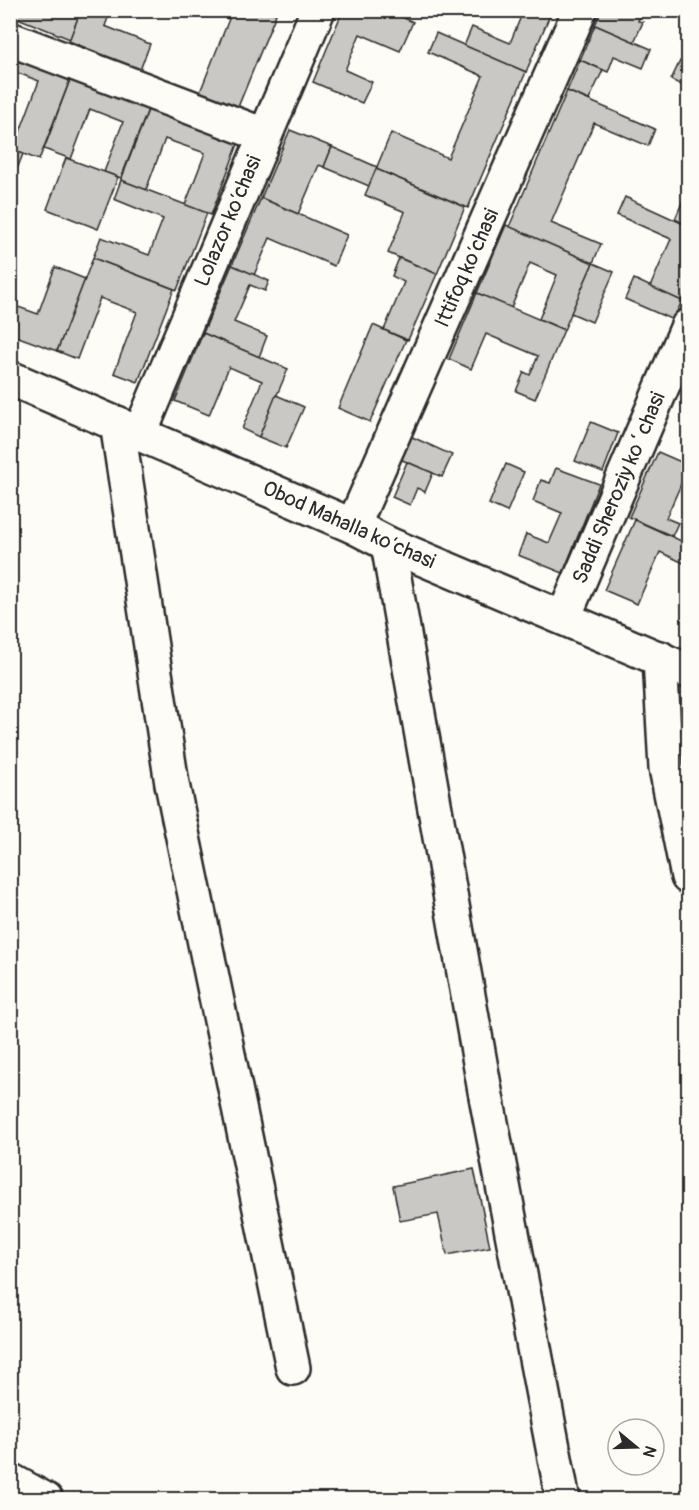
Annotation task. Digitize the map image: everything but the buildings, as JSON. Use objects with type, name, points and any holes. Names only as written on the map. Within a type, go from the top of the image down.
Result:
[{"type":"street","name":"Lolazor ko‘chasi","points":[[129,428],[264,135],[318,10]]},
{"type":"street","name":"Ittifoq ko‘chasi","points":[[353,526],[580,10]]},
{"type":"street","points":[[10,39],[264,135]]},
{"type":"street","name":"Saddi Sheroziy koʻchasi","points":[[564,617],[688,326]]},
{"type":"street","name":"Obod Mahalla ko‘chasi","points":[[10,378],[353,526],[388,544],[674,665]]},
{"type":"street","points":[[129,428],[172,784],[294,1368]]},
{"type":"street","points":[[388,544],[479,1056],[563,1500]]},
{"type":"street","points":[[674,665],[666,768],[688,877]]},
{"type":"street","points":[[10,1480],[46,1500]]}]
